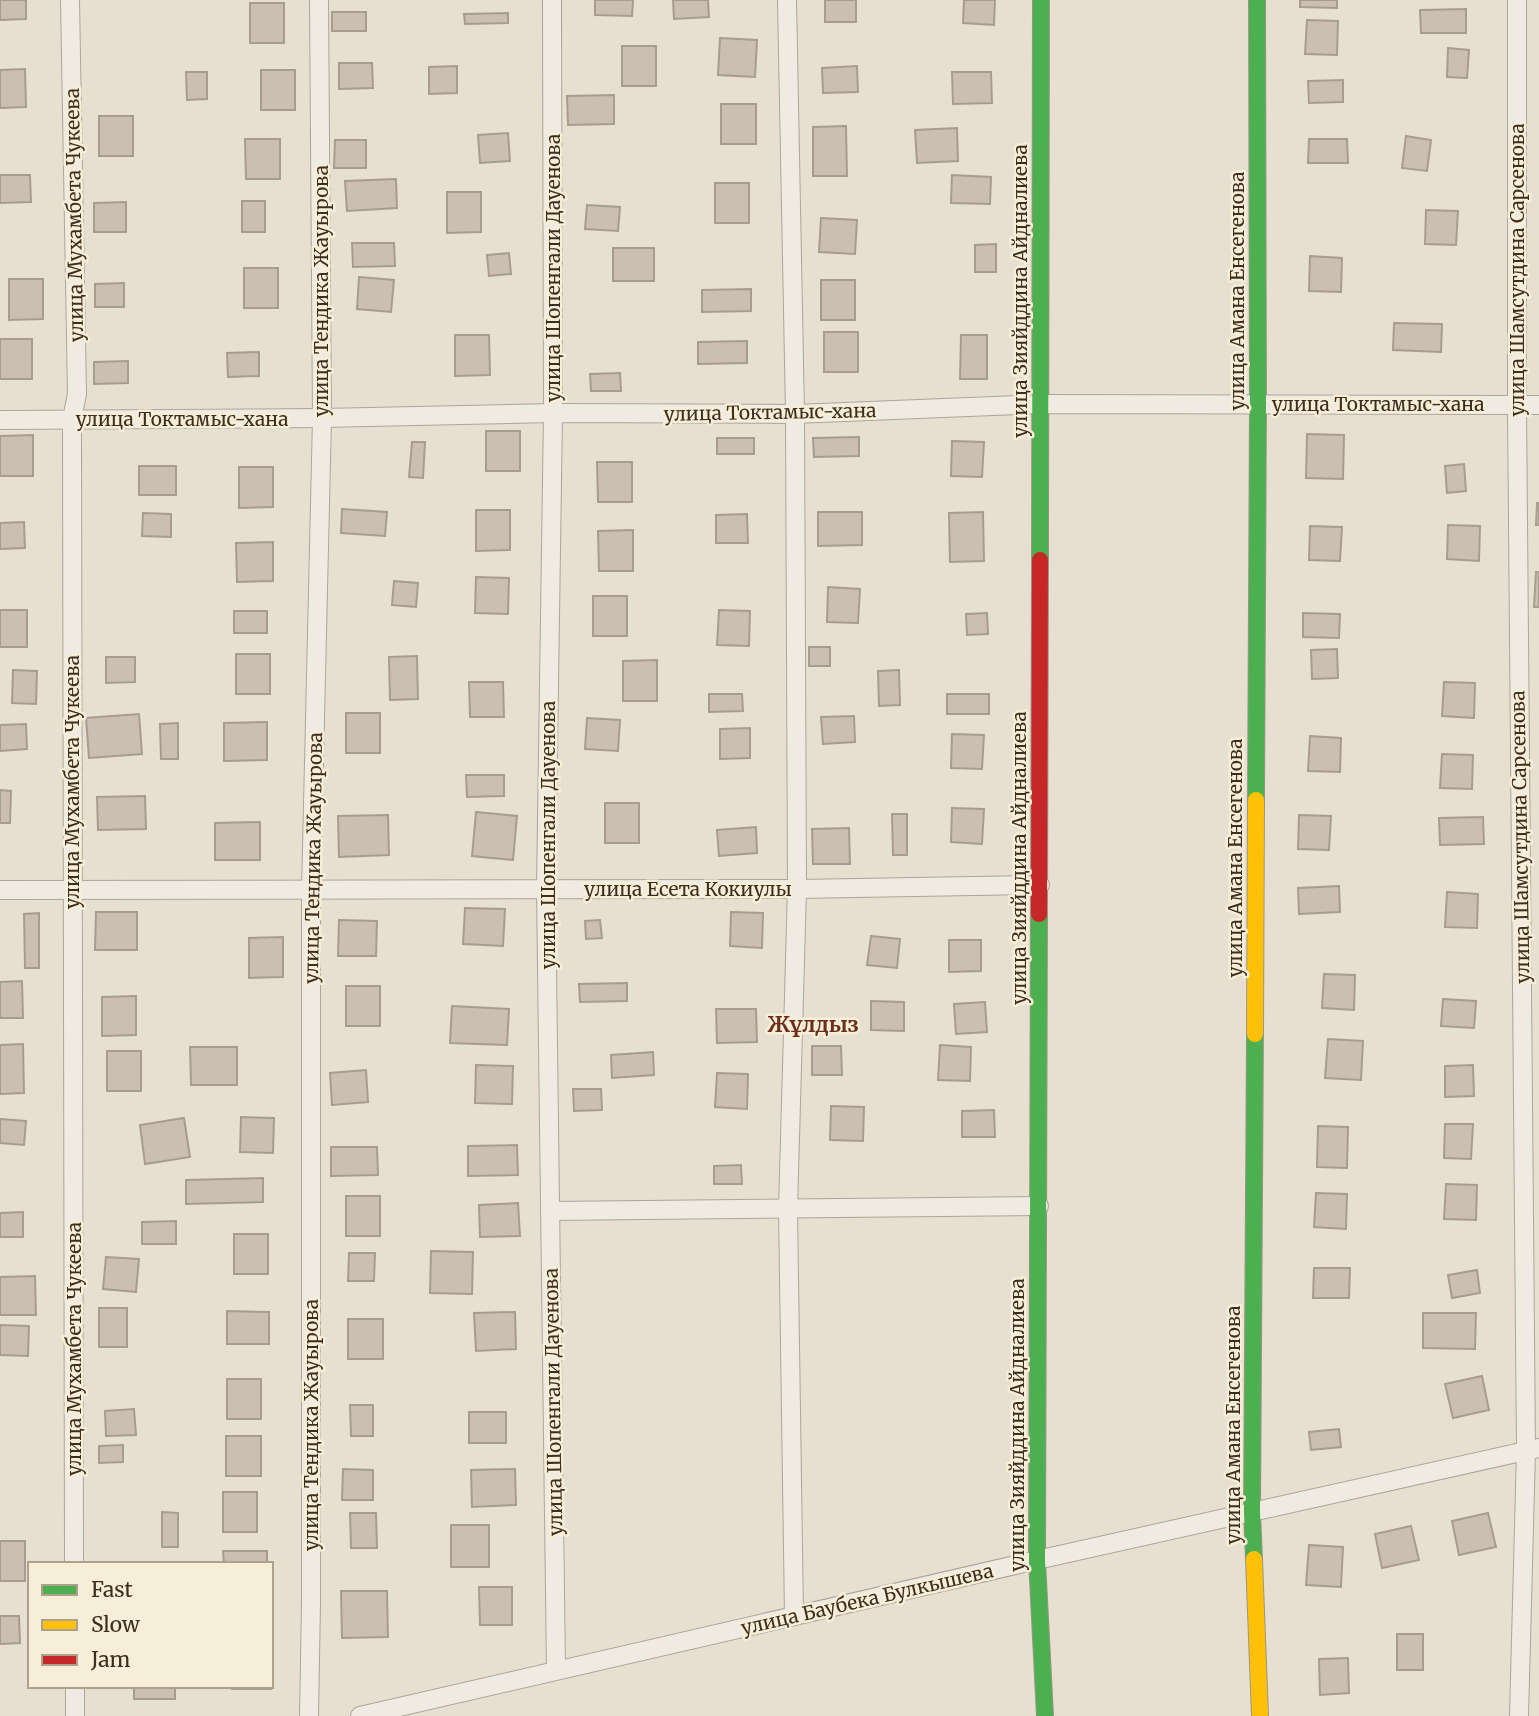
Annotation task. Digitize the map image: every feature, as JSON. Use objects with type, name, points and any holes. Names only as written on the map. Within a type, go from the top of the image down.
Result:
[{"type":"street","name":"улица Мухамбета Чукеева","points":[[70,0],[77,394],[72,419],[74,1562]]},
{"type":"street","name":"улица Тендика Жауырова","points":[[309,1716],[311,891],[322,418],[319,0]]},
{"type":"street","name":"улица Шопенгали Дауенова","points":[[552,0],[553,413],[546,889],[556,1670]]},
{"type":"street","points":[[788,0],[796,414],[797,888],[788,1209],[794,1616]]},
{"type":"street","name":"улица Зияйддина Айдналиева","points":[[1041,0],[1037,1560],[1045,1716]]},
{"type":"street","name":"улица Амана Енсегенова","points":[[1257,0],[1258,404],[1252,1512],[1260,1716]]},
{"type":"street","name":"улица Шамсутдина Сарсенова","points":[[1517,0],[1517,405],[1532,1450],[1519,1716]]},
{"type":"street","name":"улица Токтамыс-хана","points":[[0,420],[553,413],[796,414],[1041,404],[1539,405]]},
{"type":"street","name":"улица Есета Кокиулы","points":[[0,891],[1040,886]]},
{"type":"street","points":[[550,1211],[1039,1206]]},
{"type":"street","name":"улица Баубека Булкышева","points":[[360,1716],[1037,1560],[1532,1450]]},
{"type":"street","points":[[75,1688],[75,1716]]},
{"type":"building","points":[[0,0],[26,0],[26,19],[0,20]]},
{"type":"building","points":[[595,0],[633,0],[632,16],[595,15]]},
{"type":"building","points":[[673,0],[708,0],[709,17],[674,19]]},
{"type":"building","points":[[825,0],[856,0],[856,22],[825,22]]},
{"type":"building","points":[[964,0],[995,0],[994,25],[963,23]]},
{"type":"building","points":[[1300,0],[1337,0],[1337,8],[1300,7]]},
{"type":"building","points":[[250,3],[284,3],[284,43],[250,43]]},
{"type":"building","points":[[1466,9],[1466,33],[1421,33],[1420,10]]},
{"type":"building","points":[[332,12],[366,12],[366,31],[332,31]]},
{"type":"building","points":[[508,13],[508,23],[465,24],[464,14]]},
{"type":"building","points":[[1307,20],[1338,21],[1337,55],[1305,54]]},
{"type":"building","points":[[720,38],[757,40],[755,77],[718,75]]},
{"type":"building","points":[[622,46],[656,46],[656,86],[622,86]]},
{"type":"building","points":[[1448,48],[1469,50],[1467,78],[1447,77]]},
{"type":"building","points":[[339,63],[372,63],[373,88],[339,89]]},
{"type":"building","points":[[457,66],[457,93],[429,94],[429,67]]},
{"type":"building","points":[[857,66],[858,92],[823,93],[822,68]]},
{"type":"building","points":[[25,69],[26,107],[0,108],[0,70]]},
{"type":"building","points":[[261,70],[295,70],[295,110],[261,110]]},
{"type":"building","points":[[186,72],[207,72],[207,99],[187,100]]},
{"type":"building","points":[[952,72],[991,72],[992,103],[953,104]]},
{"type":"building","points":[[1343,80],[1343,102],[1309,103],[1308,81]]},
{"type":"building","points":[[614,95],[614,124],[568,125],[567,96]]},
{"type":"building","points":[[721,104],[756,104],[756,144],[721,144]]},
{"type":"building","points":[[99,116],[133,116],[133,156],[99,156]]},
{"type":"building","points":[[846,126],[847,176],[813,176],[813,127]]},
{"type":"building","points":[[957,128],[958,161],[917,163],[915,130]]},
{"type":"building","points":[[508,133],[510,161],[480,163],[478,135]]},
{"type":"building","points":[[1406,136],[1431,140],[1427,171],[1402,168]]},
{"type":"building","points":[[245,139],[280,139],[280,179],[246,179]]},
{"type":"building","points":[[1309,139],[1347,139],[1348,163],[1308,163]]},
{"type":"building","points":[[335,140],[366,140],[366,168],[334,168]]},
{"type":"building","points":[[0,175],[30,175],[31,202],[0,203]]},
{"type":"building","points":[[952,175],[991,177],[990,204],[951,203]]},
{"type":"building","points":[[396,179],[397,208],[347,211],[345,181]]},
{"type":"building","points":[[715,183],[749,183],[749,223],[715,223]]},
{"type":"building","points":[[447,192],[481,192],[481,232],[447,233]]},
{"type":"building","points":[[242,201],[265,201],[265,232],[242,232]]},
{"type":"building","points":[[126,202],[126,232],[94,232],[94,203]]},
{"type":"building","points":[[587,205],[620,207],[618,231],[585,229]]},
{"type":"building","points":[[1426,210],[1458,211],[1456,245],[1425,244]]},
{"type":"building","points":[[821,218],[857,220],[855,254],[819,252]]},
{"type":"building","points":[[352,243],[394,243],[395,266],[353,267]]},
{"type":"building","points":[[996,244],[996,272],[975,272],[975,245]]},
{"type":"building","points":[[613,248],[654,248],[654,281],[613,281]]},
{"type":"building","points":[[509,253],[511,274],[489,276],[487,255]]},
{"type":"building","points":[[1310,256],[1342,258],[1341,292],[1309,291]]},
{"type":"building","points":[[244,268],[278,268],[278,308],[244,308]]},
{"type":"building","points":[[359,277],[394,280],[391,312],[357,309]]},
{"type":"building","points":[[9,279],[43,279],[43,319],[9,320]]},
{"type":"building","points":[[821,280],[855,280],[855,320],[821,320]]},
{"type":"building","points":[[124,283],[124,307],[95,307],[95,284]]},
{"type":"building","points":[[751,289],[751,311],[702,312],[702,290]]},
{"type":"building","points":[[1394,323],[1442,324],[1441,352],[1393,350]]},
{"type":"building","points":[[824,332],[858,332],[858,372],[824,372]]},
{"type":"building","points":[[455,335],[489,335],[490,375],[455,376]]},
{"type":"building","points":[[961,335],[987,335],[987,379],[960,379]]},
{"type":"building","points":[[0,339],[32,339],[32,379],[0,379]]},
{"type":"building","points":[[747,341],[747,363],[698,364],[698,342]]},
{"type":"building","points":[[259,352],[259,376],[228,377],[227,353]]},
{"type":"building","points":[[128,361],[128,383],[94,384],[94,362]]},
{"type":"building","points":[[620,373],[621,391],[591,391],[590,374]]},
{"type":"building","points":[[486,431],[520,431],[520,471],[486,471]]},
{"type":"building","points":[[1307,434],[1344,435],[1343,479],[1306,478]]},
{"type":"building","points":[[33,435],[33,476],[0,476],[0,436]]},
{"type":"building","points":[[859,437],[859,456],[814,457],[813,438]]},
{"type":"building","points":[[717,438],[754,438],[754,454],[717,454]]},
{"type":"building","points":[[952,441],[984,442],[982,477],[951,476]]},
{"type":"building","points":[[412,442],[425,442],[423,478],[409,477]]},
{"type":"building","points":[[597,462],[632,462],[632,502],[598,502]]},
{"type":"building","points":[[1464,464],[1466,491],[1447,493],[1445,466]]},
{"type":"building","points":[[139,466],[176,466],[176,495],[139,495]]},
{"type":"building","points":[[239,467],[273,467],[273,507],[239,508]]},
{"type":"building","points":[[1539,503],[1539,525],[1536,525]]},
{"type":"building","points":[[342,509],[387,512],[385,536],[341,533]]},
{"type":"building","points":[[476,510],[510,510],[510,550],[476,551]]},
{"type":"building","points":[[818,512],[862,512],[862,545],[818,546]]},
{"type":"building","points":[[983,512],[984,561],[950,562],[949,513]]},
{"type":"building","points":[[143,513],[171,514],[171,537],[142,536]]},
{"type":"building","points":[[747,514],[748,543],[716,543],[716,515]]},
{"type":"building","points":[[24,522],[25,548],[0,549],[0,523]]},
{"type":"building","points":[[1448,525],[1480,526],[1479,561],[1447,559]]},
{"type":"building","points":[[1310,526],[1342,527],[1340,561],[1309,560]]},
{"type":"building","points":[[633,530],[633,571],[599,571],[598,531]]},
{"type":"building","points":[[273,542],[273,581],[237,582],[236,543]]},
{"type":"building","points":[[1536,572],[1539,572],[1539,607],[1534,607]]},
{"type":"building","points":[[476,577],[509,578],[508,614],[475,613]]},
{"type":"building","points":[[394,581],[418,583],[416,607],[392,605]]},
{"type":"building","points":[[828,587],[860,589],[858,623],[827,622]]},
{"type":"building","points":[[593,596],[627,596],[627,636],[593,636]]},
{"type":"building","points":[[0,610],[27,610],[27,647],[0,647]]},
{"type":"building","points":[[719,610],[750,611],[749,646],[717,645]]},
{"type":"building","points":[[234,611],[267,611],[267,633],[234,633]]},
{"type":"building","points":[[987,613],[988,634],[967,635],[966,614]]},
{"type":"building","points":[[1303,613],[1340,614],[1339,638],[1303,637]]},
{"type":"building","points":[[809,647],[830,647],[830,666],[809,666]]},
{"type":"building","points":[[1337,649],[1338,678],[1312,679],[1311,650]]},
{"type":"building","points":[[236,654],[270,654],[270,694],[236,694]]},
{"type":"building","points":[[417,656],[418,699],[390,700],[389,657]]},
{"type":"building","points":[[106,657],[135,657],[135,682],[106,683]]},
{"type":"building","points":[[657,660],[657,701],[623,701],[623,661]]},
{"type":"building","points":[[13,670],[37,671],[36,704],[12,703]]},
{"type":"building","points":[[899,670],[900,705],[879,706],[878,671]]},
{"type":"building","points":[[469,682],[503,682],[504,717],[470,717]]},
{"type":"building","points":[[1444,682],[1475,683],[1474,718],[1442,716]]},
{"type":"building","points":[[709,694],[742,694],[743,711],[709,712]]},
{"type":"building","points":[[947,694],[989,694],[989,714],[947,714]]},
{"type":"building","points":[[346,713],[380,713],[380,753],[346,753]]},
{"type":"building","points":[[139,714],[142,754],[89,758],[86,718]]},
{"type":"building","points":[[854,716],[855,742],[823,744],[821,717]]},
{"type":"building","points":[[587,718],[620,720],[618,751],[585,749]]},
{"type":"building","points":[[267,722],[267,760],[224,761],[224,723]]},
{"type":"building","points":[[178,723],[178,759],[161,759],[160,724]]},
{"type":"building","points":[[26,724],[27,749],[0,751],[0,725]]},
{"type":"building","points":[[750,728],[750,758],[720,759],[720,729]]},
{"type":"building","points":[[952,734],[984,735],[982,769],[951,768]]},
{"type":"building","points":[[1310,736],[1341,738],[1340,772],[1308,771]]},
{"type":"building","points":[[1442,754],[1473,755],[1472,789],[1440,788]]},
{"type":"building","points":[[466,775],[504,775],[504,796],[467,797]]},
{"type":"building","points":[[0,790],[11,791],[10,823],[0,823]]},
{"type":"building","points":[[145,796],[146,829],[98,830],[97,797]]},
{"type":"building","points":[[605,803],[639,803],[639,843],[605,843]]},
{"type":"building","points":[[952,808],[984,809],[982,844],[951,842]]},
{"type":"building","points":[[476,812],[517,816],[513,860],[472,856]]},
{"type":"building","points":[[892,814],[907,814],[907,855],[893,855]]},
{"type":"building","points":[[388,815],[389,855],[339,857],[338,816]]},
{"type":"building","points":[[1299,815],[1331,816],[1329,850],[1298,849]]},
{"type":"building","points":[[1483,817],[1484,844],[1440,845],[1439,818]]},
{"type":"building","points":[[260,822],[260,860],[215,860],[215,823]]},
{"type":"building","points":[[756,827],[757,853],[719,856],[717,830]]},
{"type":"building","points":[[849,828],[850,864],[813,864],[812,829]]},
{"type":"building","points":[[1339,886],[1340,912],[1299,914],[1298,888]]},
{"type":"building","points":[[1447,892],[1478,894],[1477,928],[1445,927]]},
{"type":"building","points":[[465,908],[505,909],[503,946],[463,944]]},
{"type":"building","points":[[96,912],[137,912],[137,950],[95,950]]},
{"type":"building","points":[[731,912],[763,913],[762,948],[730,946]]},
{"type":"building","points":[[39,913],[39,968],[25,968],[24,914]]},
{"type":"building","points":[[339,920],[377,921],[376,956],[338,956]]},
{"type":"building","points":[[600,920],[602,938],[586,939],[585,921]]},
{"type":"building","points":[[871,936],[900,939],[897,968],[867,965]]},
{"type":"building","points":[[283,937],[283,977],[249,978],[249,938]]},
{"type":"building","points":[[949,940],[981,940],[981,971],[949,972]]},
{"type":"building","points":[[1324,974],[1355,975],[1354,1010],[1322,1008]]},
{"type":"building","points":[[22,981],[23,1018],[0,1018],[0,982]]},
{"type":"building","points":[[627,983],[627,1001],[580,1002],[579,984]]},
{"type":"building","points":[[346,986],[380,986],[380,1026],[346,1026]]},
{"type":"building","points":[[136,996],[136,1035],[102,1036],[102,997]]},
{"type":"building","points":[[1443,999],[1476,1001],[1474,1028],[1441,1026]]},
{"type":"building","points":[[871,1001],[904,1002],[904,1031],[871,1030]]},
{"type":"building","points":[[985,1002],[987,1032],[956,1034],[954,1004]]},
{"type":"building","points":[[452,1006],[509,1009],[507,1045],[450,1043]]},
{"type":"building","points":[[716,1009],[756,1009],[757,1042],[717,1043]]},
{"type":"building","points":[[1328,1039],[1363,1041],[1361,1080],[1325,1078]]},
{"type":"building","points":[[23,1044],[24,1093],[0,1094],[0,1045]]},
{"type":"building","points":[[940,1045],[971,1047],[970,1081],[938,1080]]},
{"type":"building","points":[[812,1046],[841,1046],[842,1075],[812,1075]]},
{"type":"building","points":[[190,1047],[237,1047],[237,1085],[191,1085]]},
{"type":"building","points":[[107,1051],[141,1051],[141,1091],[107,1091]]},
{"type":"building","points":[[653,1052],[654,1075],[612,1078],[611,1055]]},
{"type":"building","points":[[476,1065],[513,1066],[512,1104],[475,1103]]},
{"type":"building","points":[[1473,1065],[1474,1096],[1445,1097],[1445,1066]]},
{"type":"building","points":[[366,1070],[368,1102],[332,1105],[330,1073]]},
{"type":"building","points":[[717,1073],[748,1074],[747,1109],[715,1107]]},
{"type":"building","points":[[573,1089],[601,1089],[602,1110],[574,1111]]},
{"type":"building","points":[[831,1106],[864,1107],[863,1141],[830,1140]]},
{"type":"building","points":[[994,1110],[995,1137],[962,1137],[962,1111]]},
{"type":"building","points":[[241,1117],[274,1118],[273,1153],[240,1152]]},
{"type":"building","points":[[184,1118],[190,1157],[145,1164],[140,1125]]},
{"type":"building","points":[[0,1119],[26,1121],[24,1145],[0,1143]]},
{"type":"building","points":[[1445,1124],[1473,1124],[1471,1159],[1444,1158]]},
{"type":"building","points":[[1318,1126],[1348,1127],[1347,1168],[1317,1167]]},
{"type":"building","points":[[517,1145],[518,1175],[468,1176],[468,1146]]},
{"type":"building","points":[[331,1147],[377,1147],[378,1175],[331,1176]]},
{"type":"building","points":[[741,1165],[742,1184],[714,1184],[714,1166]]},
{"type":"building","points":[[263,1178],[263,1202],[186,1204],[186,1180]]},
{"type":"building","points":[[1446,1184],[1477,1185],[1476,1220],[1444,1219]]},
{"type":"building","points":[[1316,1193],[1347,1194],[1346,1229],[1314,1227]]},
{"type":"building","points":[[346,1196],[380,1196],[380,1236],[346,1236]]},
{"type":"building","points":[[518,1203],[520,1236],[480,1237],[479,1205]]},
{"type":"building","points":[[23,1212],[23,1237],[0,1237],[0,1213]]},
{"type":"building","points":[[176,1221],[176,1244],[142,1244],[142,1222]]},
{"type":"building","points":[[234,1234],[268,1234],[268,1274],[234,1274]]},
{"type":"building","points":[[431,1251],[473,1252],[472,1294],[430,1293]]},
{"type":"building","points":[[349,1253],[375,1253],[374,1281],[348,1281]]},
{"type":"building","points":[[106,1257],[139,1259],[136,1292],[103,1289]]},
{"type":"building","points":[[1314,1268],[1350,1268],[1349,1298],[1313,1298]]},
{"type":"building","points":[[1477,1270],[1480,1293],[1452,1298],[1448,1275]]},
{"type":"building","points":[[35,1276],[36,1315],[0,1315],[0,1277]]},
{"type":"building","points":[[99,1308],[127,1308],[127,1347],[99,1347]]},
{"type":"building","points":[[227,1311],[269,1312],[269,1344],[227,1344]]},
{"type":"building","points":[[515,1312],[516,1349],[476,1351],[474,1313]]},
{"type":"building","points":[[1423,1313],[1476,1313],[1475,1349],[1423,1348]]},
{"type":"building","points":[[348,1319],[383,1319],[383,1359],[348,1359]]},
{"type":"building","points":[[0,1325],[29,1326],[28,1356],[0,1355]]},
{"type":"building","points":[[1482,1376],[1489,1410],[1453,1418],[1445,1384]]},
{"type":"building","points":[[227,1379],[261,1379],[261,1419],[227,1419]]},
{"type":"building","points":[[350,1405],[373,1405],[373,1436],[351,1436]]},
{"type":"building","points":[[134,1409],[136,1435],[106,1436],[105,1411]]},
{"type":"building","points":[[469,1412],[506,1412],[506,1443],[469,1443]]},
{"type":"building","points":[[1339,1429],[1341,1447],[1311,1450],[1309,1432]]},
{"type":"building","points":[[226,1436],[261,1436],[261,1476],[226,1476]]},
{"type":"building","points":[[123,1445],[123,1462],[99,1463],[99,1446]]},
{"type":"building","points":[[343,1469],[373,1470],[373,1500],[342,1500]]},
{"type":"building","points":[[515,1469],[516,1505],[472,1507],[471,1470]]},
{"type":"building","points":[[223,1492],[257,1492],[257,1532],[223,1532]]},
{"type":"building","points":[[162,1512],[178,1513],[178,1547],[162,1547]]},
{"type":"building","points":[[350,1513],[376,1513],[377,1548],[351,1548]]},
{"type":"building","points":[[1488,1513],[1496,1547],[1459,1555],[1452,1521]]},
{"type":"building","points":[[451,1525],[489,1525],[489,1567],[451,1567]]},
{"type":"building","points":[[1411,1526],[1419,1560],[1382,1568],[1375,1534]]},
{"type":"building","points":[[0,1541],[25,1541],[25,1581],[0,1581]]},
{"type":"building","points":[[1309,1545],[1343,1547],[1341,1587],[1306,1585]]},
{"type":"building","points":[[223,1551],[267,1551],[267,1562],[224,1562]]},
{"type":"building","points":[[479,1587],[512,1587],[512,1625],[480,1625]]},
{"type":"building","points":[[341,1591],[387,1591],[388,1637],[342,1638]]},
{"type":"building","points":[[0,1616],[19,1616],[20,1643],[0,1644]]},
{"type":"building","points":[[1397,1634],[1423,1634],[1423,1670],[1397,1670]]},
{"type":"building","points":[[1348,1658],[1349,1693],[1320,1695],[1319,1659]]},
{"type":"building","points":[[134,1688],[175,1688],[175,1699],[134,1699]]},
{"type":"building","points":[[232,1688],[271,1688],[271,1689]]},
{"type":"traffic: fast","points":[[1040,560],[1041,0]]},
{"type":"traffic: fast","points":[[1256,800],[1257,0]]},
{"type":"traffic: fast","points":[[1039,914],[1037,1560],[1045,1716]]},
{"type":"traffic: fast","points":[[1254,1559],[1255,1034]]},
{"type":"traffic: slow","points":[[1255,1034],[1256,800]]},
{"type":"traffic: slow","points":[[1254,1559],[1260,1716]]},
{"type":"traffic: jam","points":[[1039,914],[1040,560]]},
{"type":"district","name":"Жұлдыз","points":[[813,1024]]}]
